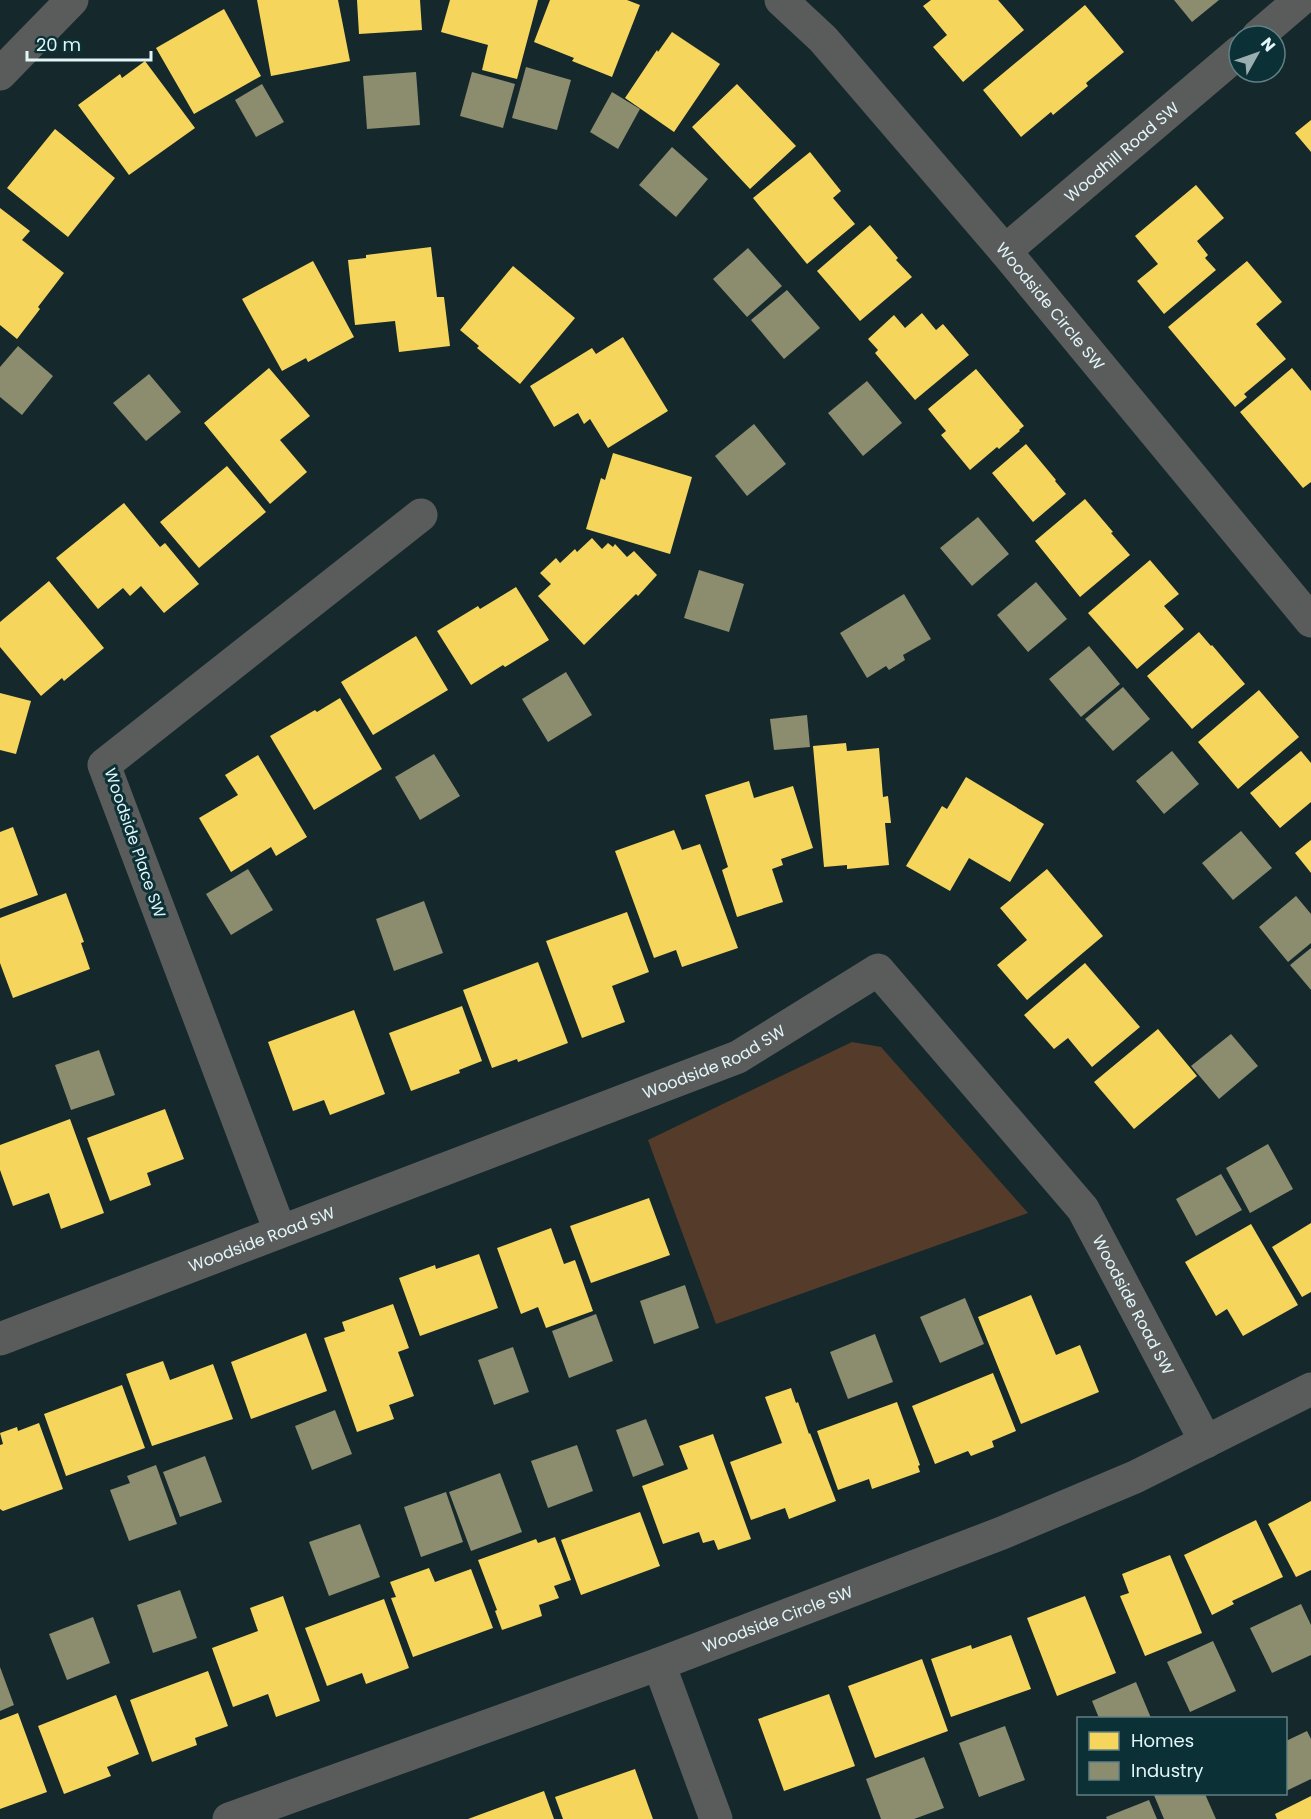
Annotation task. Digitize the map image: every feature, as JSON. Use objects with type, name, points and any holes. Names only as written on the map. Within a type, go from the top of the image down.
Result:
[{"type":"street","points":[[0,74],[72,0]]},
{"type":"street","name":"Woodside Circle SW","points":[[781,0],[823,39],[1005,251],[1311,621]]},
{"type":"street","points":[[1272,24],[1299,0]]},
{"type":"street","name":"Woodhill Road SW","points":[[1005,251],[1227,62]]},
{"type":"street","name":"Woodside Place SW","points":[[279,1231],[104,765],[421,515]]},
{"type":"street","name":"Woodside Road SW","points":[[0,1339],[738,1057],[878,970],[1083,1209],[1206,1442]]},
{"type":"street","name":"Woodside Circle SW","points":[[229,1819],[659,1664],[1002,1533],[1135,1477],[1311,1389]]},
{"type":"street","points":[[659,1664],[716,1819]]},
{"type":"shaded area","points":[[852,1042],[881,1047],[1028,1213],[716,1324],[648,1140]]},
{"type":"building: Homes","points":[[257,0],[338,0],[350,61],[271,76]]},
{"type":"building: Homes","points":[[357,0],[420,0],[422,30],[359,34]]},
{"type":"building: Homes","points":[[450,0],[538,0],[517,79],[482,70],[488,45],[441,32]]},
{"type":"building: Homes","points":[[550,0],[627,0],[640,5],[612,77],[534,42]]},
{"type":"building: Homes","points":[[931,0],[998,0],[1024,30],[963,82],[933,47],[947,35],[923,6]]},
{"type":"building: Homes","points":[[1085,5],[1124,52],[1086,83],[1088,86],[1053,115],[1051,112],[1021,137],[983,90]]},
{"type":"building: Homes","points":[[224,9],[261,76],[194,114],[156,48]]},
{"type":"building: Homes","points":[[672,32],[720,64],[674,132],[625,98]]},
{"type":"building: Homes","points":[[145,61],[195,128],[129,175],[78,105],[120,74],[122,78]]},
{"type":"building: Homes","points":[[737,84],[796,146],[750,189],[692,127]]},
{"type":"building: Homes","points":[[1311,120],[1311,152],[1295,133]]},
{"type":"building: Homes","points":[[55,129],[115,178],[68,237],[7,188]]},
{"type":"building: Homes","points":[[810,152],[841,191],[833,198],[855,224],[807,264],[753,198]]},
{"type":"building: Homes","points":[[1196,185],[1224,218],[1197,241],[1208,255],[1205,258],[1216,270],[1164,314],[1137,281],[1158,264],[1135,236]]},
{"type":"building: Homes","points":[[0,208],[30,231],[22,240],[64,273],[17,339],[0,325]]},
{"type":"building: Homes","points":[[870,225],[912,277],[860,321],[817,271]]},
{"type":"building: Homes","points":[[431,247],[437,297],[444,297],[450,346],[399,352],[395,321],[355,325],[348,260],[366,258],[366,255]]},
{"type":"building: Homes","points":[[313,261],[354,337],[308,362],[306,358],[282,371],[242,299]]},
{"type":"building: Homes","points":[[1247,261],[1282,302],[1256,324],[1286,359],[1244,394],[1247,397],[1235,407],[1168,327]]},
{"type":"building: Homes","points":[[513,266],[575,318],[520,384],[477,348],[479,346],[460,330]]},
{"type":"building: Homes","points":[[922,313],[936,330],[943,324],[969,355],[915,400],[875,353],[878,350],[868,339],[894,315],[905,328]]},
{"type":"building: Homes","points":[[623,337],[668,411],[608,448],[590,419],[584,424],[578,413],[554,427],[530,386],[592,348],[596,354]]},
{"type":"building: Homes","points":[[269,368],[310,416],[280,440],[307,472],[270,504],[204,423]]},
{"type":"building: Homes","points":[[1292,368],[1311,391],[1311,482],[1303,488],[1240,412]]},
{"type":"building: Homes","points":[[976,369],[1024,426],[999,449],[997,447],[970,470],[941,435],[946,431],[928,409]]},
{"type":"building: Homes","points":[[1026,444],[1066,494],[1033,522],[992,473]]},
{"type":"building: Homes","points":[[613,453],[692,477],[670,554],[586,529],[601,478],[605,480]]},
{"type":"building: Homes","points":[[227,466],[266,512],[199,568],[160,522]]},
{"type":"building: Homes","points":[[1085,499],[1130,555],[1080,597],[1035,541]]},
{"type":"building: Homes","points":[[124,503],[160,547],[165,543],[199,584],[164,613],[141,586],[130,596],[123,588],[98,609],[56,558]]},
{"type":"building: Homes","points":[[592,538],[602,549],[608,543],[613,547],[615,544],[627,557],[634,551],[657,575],[638,596],[636,594],[584,645],[538,596],[551,584],[540,573],[556,558],[560,563]]},
{"type":"building: Homes","points":[[1150,560],[1179,594],[1164,606],[1184,629],[1137,669],[1088,613]]},
{"type":"building: Homes","points":[[49,581],[104,648],[64,681],[62,678],[41,696],[0,647],[0,622]]},
{"type":"building: Homes","points":[[516,587],[549,640],[471,685],[437,631],[478,606],[480,609]]},
{"type":"building: Homes","points":[[1199,632],[1245,684],[1192,729],[1147,676]]},
{"type":"building: Homes","points":[[416,636],[448,690],[373,735],[341,682]]},
{"type":"building: Homes","points":[[1259,690],[1299,737],[1238,789],[1198,742]]},
{"type":"building: Homes","points":[[0,693],[31,701],[16,754],[0,750]]},
{"type":"building: Homes","points":[[340,698],[382,769],[314,810],[270,736]]},
{"type":"building: Homes","points":[[846,743],[847,751],[879,748],[883,797],[888,796],[891,823],[885,823],[889,865],[847,869],[847,865],[824,867],[813,746]]},
{"type":"building: Homes","points":[[1301,751],[1311,763],[1311,802],[1280,828],[1250,793]]},
{"type":"building: Homes","points":[[258,755],[307,837],[276,856],[271,847],[231,872],[199,818],[238,795],[225,775]]},
{"type":"building: Homes","points":[[966,777],[1044,824],[1010,882],[969,858],[950,891],[906,866],[942,806],[947,809]]},
{"type":"building: Homes","points":[[749,781],[754,798],[793,786],[813,848],[781,859],[783,865],[772,869],[783,902],[737,917],[722,870],[728,867],[705,795]]},
{"type":"building: Homes","points":[[13,827],[38,895],[0,909],[0,832]]},
{"type":"building: Homes","points":[[674,830],[682,850],[700,844],[738,948],[682,967],[676,950],[654,958],[615,851]]},
{"type":"building: Homes","points":[[1311,840],[1311,873],[1295,853]]},
{"type":"building: Homes","points":[[1047,869],[1103,936],[1027,1000],[997,965],[1027,940],[1000,908]]},
{"type":"building: Homes","points":[[66,893],[84,942],[81,943],[90,969],[13,998],[0,963],[0,918]]},
{"type":"building: Homes","points":[[627,912],[649,972],[612,986],[625,1022],[582,1038],[546,941]]},
{"type":"building: Homes","points":[[538,962],[568,1043],[518,1062],[517,1059],[492,1068],[463,990]]},
{"type":"building: Homes","points":[[1085,963],[1140,1027],[1092,1067],[1068,1038],[1054,1049],[1024,1015]]},
{"type":"building: Homes","points":[[462,1006],[482,1061],[459,1070],[460,1073],[411,1091],[389,1033]]},
{"type":"building: Homes","points":[[354,1010],[385,1094],[330,1115],[324,1100],[293,1111],[268,1042]]},
{"type":"building: Homes","points":[[1158,1029],[1197,1076],[1134,1129],[1094,1082]]},
{"type":"building: Homes","points":[[165,1109],[184,1159],[147,1173],[151,1185],[110,1201],[87,1138]]},
{"type":"building: Homes","points":[[70,1119],[104,1213],[61,1229],[49,1193],[13,1206],[0,1170],[0,1145]]},
{"type":"building: Homes","points":[[649,1198],[670,1255],[591,1283],[570,1226]]},
{"type":"building: Homes","points":[[1311,1223],[1311,1292],[1302,1297],[1272,1247]]},
{"type":"building: Homes","points":[[1251,1224],[1298,1305],[1243,1336],[1227,1309],[1216,1316],[1185,1262]]},
{"type":"building: Homes","points":[[551,1228],[564,1264],[575,1260],[593,1311],[546,1328],[538,1307],[521,1314],[497,1248]]},
{"type":"building: Homes","points":[[479,1254],[498,1308],[420,1336],[399,1278],[435,1265],[436,1269]]},
{"type":"building: Homes","points":[[1031,1295],[1056,1355],[1080,1345],[1099,1392],[1021,1424],[978,1317]]},
{"type":"building: Homes","points":[[393,1304],[409,1348],[398,1352],[414,1396],[389,1405],[394,1419],[357,1432],[324,1338],[345,1331],[342,1322]]},
{"type":"building: Homes","points":[[306,1333],[327,1391],[251,1419],[231,1362]]},
{"type":"building: Homes","points":[[163,1361],[170,1380],[213,1364],[233,1419],[152,1446],[126,1374]]},
{"type":"building: Homes","points":[[993,1373],[1016,1431],[992,1441],[994,1447],[971,1456],[968,1451],[935,1464],[912,1406]]},
{"type":"building: Homes","points":[[122,1385],[145,1448],[66,1476],[44,1414]]},
{"type":"building: Homes","points":[[791,1388],[836,1501],[789,1519],[785,1508],[751,1520],[730,1462],[782,1443],[765,1397]]},
{"type":"building: Homes","points":[[897,1402],[920,1465],[918,1466],[920,1472],[872,1489],[869,1479],[838,1490],[817,1431]]},
{"type":"building: Homes","points":[[39,1423],[63,1489],[3,1511],[0,1509],[0,1445],[3,1444],[0,1433],[17,1427],[18,1431]]},
{"type":"building: Homes","points":[[713,1434],[751,1539],[718,1550],[714,1540],[703,1543],[699,1532],[663,1544],[642,1486],[688,1469],[679,1446]]},
{"type":"building: Homes","points":[[1311,1501],[1311,1570],[1296,1577],[1268,1524]]},
{"type":"building: Homes","points":[[640,1512],[660,1566],[581,1595],[561,1540]]},
{"type":"building: Homes","points":[[1256,1520],[1283,1577],[1232,1601],[1234,1604],[1212,1615],[1184,1555]]},
{"type":"building: Homes","points":[[555,1537],[571,1580],[554,1586],[559,1598],[539,1605],[542,1616],[502,1630],[478,1560],[536,1539],[538,1543]]},
{"type":"building: Homes","points":[[1170,1555],[1202,1633],[1145,1656],[1120,1596],[1129,1593],[1122,1574]]},
{"type":"building: Homes","points":[[429,1568],[435,1582],[471,1569],[493,1628],[413,1657],[391,1598],[396,1597],[390,1582]]},
{"type":"building: Homes","points":[[283,1596],[320,1701],[276,1717],[268,1694],[233,1707],[212,1648],[258,1631],[250,1608]]},
{"type":"building: Homes","points":[[1085,1596],[1116,1673],[1057,1696],[1027,1618]]},
{"type":"building: Homes","points":[[384,1599],[409,1668],[366,1684],[362,1673],[327,1686],[305,1628]]},
{"type":"building: Homes","points":[[1011,1635],[1031,1689],[951,1717],[931,1659],[971,1645],[972,1649]]},
{"type":"building: Homes","points":[[922,1659],[948,1731],[875,1758],[848,1686]]},
{"type":"building: Homes","points":[[208,1671],[228,1726],[195,1738],[197,1745],[152,1762],[130,1700]]},
{"type":"building: Homes","points":[[829,1694],[855,1766],[784,1791],[758,1719]]},
{"type":"building: Homes","points":[[116,1695],[139,1754],[107,1767],[111,1776],[64,1794],[38,1726]]},
{"type":"building: Homes","points":[[18,1713],[47,1792],[0,1809],[0,1720]]},
{"type":"building: Homes","points":[[635,1769],[653,1819],[563,1819],[555,1797]]},
{"type":"building: Homes","points":[[544,1791],[554,1819],[468,1819]]},
{"type":"building: Homes","points":[[1311,1796],[1311,1819],[1277,1819],[1275,1814]]},
{"type":"building: Industry","points":[[1174,0],[1219,0],[1192,22]]},
{"type":"building: Industry","points":[[526,67],[571,80],[557,130],[512,118]]},
{"type":"building: Industry","points":[[416,72],[420,125],[367,129],[363,76]]},
{"type":"building: Industry","points":[[472,72],[515,84],[503,128],[460,116]]},
{"type":"building: Industry","points":[[262,84],[284,122],[256,137],[235,100]]},
{"type":"building: Industry","points":[[612,92],[640,109],[618,149],[590,132]]},
{"type":"building: Industry","points":[[672,147],[708,179],[676,217],[639,185]]},
{"type":"building: Industry","points":[[748,248],[782,286],[747,317],[713,279]]},
{"type":"building: Industry","points":[[787,290],[820,328],[784,359],[751,320]]},
{"type":"building: Industry","points":[[18,346],[53,376],[22,415],[0,397],[0,367]]},
{"type":"building: Industry","points":[[149,374],[181,412],[146,441],[113,403]]},
{"type":"building: Industry","points":[[867,381],[902,423],[863,456],[828,413]]},
{"type":"building: Industry","points":[[754,424],[786,464],[747,496],[715,456]]},
{"type":"building: Industry","points":[[978,517],[1009,554],[972,586],[940,548]]},
{"type":"building: Industry","points":[[699,570],[744,584],[729,632],[684,618]]},
{"type":"building: Industry","points":[[1036,582],[1067,619],[1028,652],[997,615]]},
{"type":"building: Industry","points":[[904,594],[931,639],[903,655],[905,660],[889,670],[886,666],[867,678],[840,633]]},
{"type":"building: Industry","points":[[1089,646],[1120,684],[1081,717],[1049,679]]},
{"type":"building: Industry","points":[[566,672],[592,715],[548,742],[522,699]]},
{"type":"building: Industry","points":[[1123,687],[1150,719],[1113,751],[1085,719]]},
{"type":"building: Industry","points":[[807,715],[810,747],[774,750],[770,719]]},
{"type":"building: Industry","points":[[1172,751],[1199,784],[1164,814],[1136,781]]},
{"type":"building: Industry","points":[[434,754],[460,796],[420,820],[395,777]]},
{"type":"building: Industry","points":[[1241,831],[1272,868],[1233,900],[1202,863]]},
{"type":"building: Industry","points":[[248,869],[273,910],[231,935],[206,894]]},
{"type":"building: Industry","points":[[1296,896],[1311,914],[1311,943],[1288,962],[1259,927]]},
{"type":"building: Industry","points":[[424,901],[443,953],[394,971],[376,919]]},
{"type":"building: Industry","points":[[1311,948],[1311,990],[1290,965]]},
{"type":"building: Industry","points":[[1231,1034],[1258,1066],[1219,1099],[1191,1066]]},
{"type":"building: Industry","points":[[99,1050],[115,1095],[71,1110],[55,1065]]},
{"type":"building: Industry","points":[[1268,1144],[1293,1189],[1250,1213],[1226,1168]]},
{"type":"building: Industry","points":[[1221,1174],[1242,1210],[1196,1236],[1176,1199]]},
{"type":"building: Industry","points":[[685,1285],[699,1328],[654,1344],[640,1301]]},
{"type":"building: Industry","points":[[965,1298],[984,1344],[940,1363],[920,1317]]},
{"type":"building: Industry","points":[[596,1314],[613,1361],[569,1378],[552,1331]]},
{"type":"building: Industry","points":[[875,1334],[893,1382],[848,1399],[830,1352]]},
{"type":"building: Industry","points":[[513,1347],[529,1392],[494,1405],[478,1360]]},
{"type":"building: Industry","points":[[335,1410],[352,1454],[312,1470],[295,1426]]},
{"type":"building: Industry","points":[[646,1419],[664,1465],[633,1477],[616,1430]]},
{"type":"building: Industry","points":[[577,1445],[593,1491],[548,1508],[531,1461]]},
{"type":"building: Industry","points":[[205,1456],[222,1502],[180,1517],[163,1472]]},
{"type":"building: Industry","points":[[156,1465],[177,1524],[129,1541],[110,1490],[130,1483],[127,1476]]},
{"type":"building: Industry","points":[[500,1473],[522,1532],[471,1551],[449,1492]]},
{"type":"building: Industry","points":[[446,1492],[463,1542],[421,1557],[404,1507]]},
{"type":"building: Industry","points":[[360,1524],[380,1577],[329,1596],[309,1542]]},
{"type":"building: Industry","points":[[180,1590],[197,1638],[153,1653],[137,1605]]},
{"type":"building: Industry","points":[[1301,1604],[1311,1625],[1311,1655],[1272,1673],[1250,1628]]},
{"type":"building: Industry","points":[[93,1617],[110,1663],[67,1680],[49,1634]]},
{"type":"building: Industry","points":[[1213,1641],[1236,1691],[1190,1712],[1167,1662]]},
{"type":"building: Industry","points":[[0,1667],[14,1705],[0,1711]]},
{"type":"building: Industry","points":[[1136,1682],[1151,1717],[1099,1717],[1092,1701]]},
{"type":"building: Industry","points":[[1005,1726],[1025,1780],[979,1797],[959,1743]]},
{"type":"building: Industry","points":[[1307,1731],[1311,1739],[1311,1779],[1287,1791],[1287,1741]]},
{"type":"building: Industry","points":[[924,1757],[944,1808],[914,1819],[881,1819],[866,1779]]},
{"type":"building: Industry","points":[[1154,1795],[1205,1795],[1216,1819],[1164,1819]]},
{"type":"building: Industry","points":[[1149,1800],[1157,1819],[1107,1819],[1106,1817]]}]
